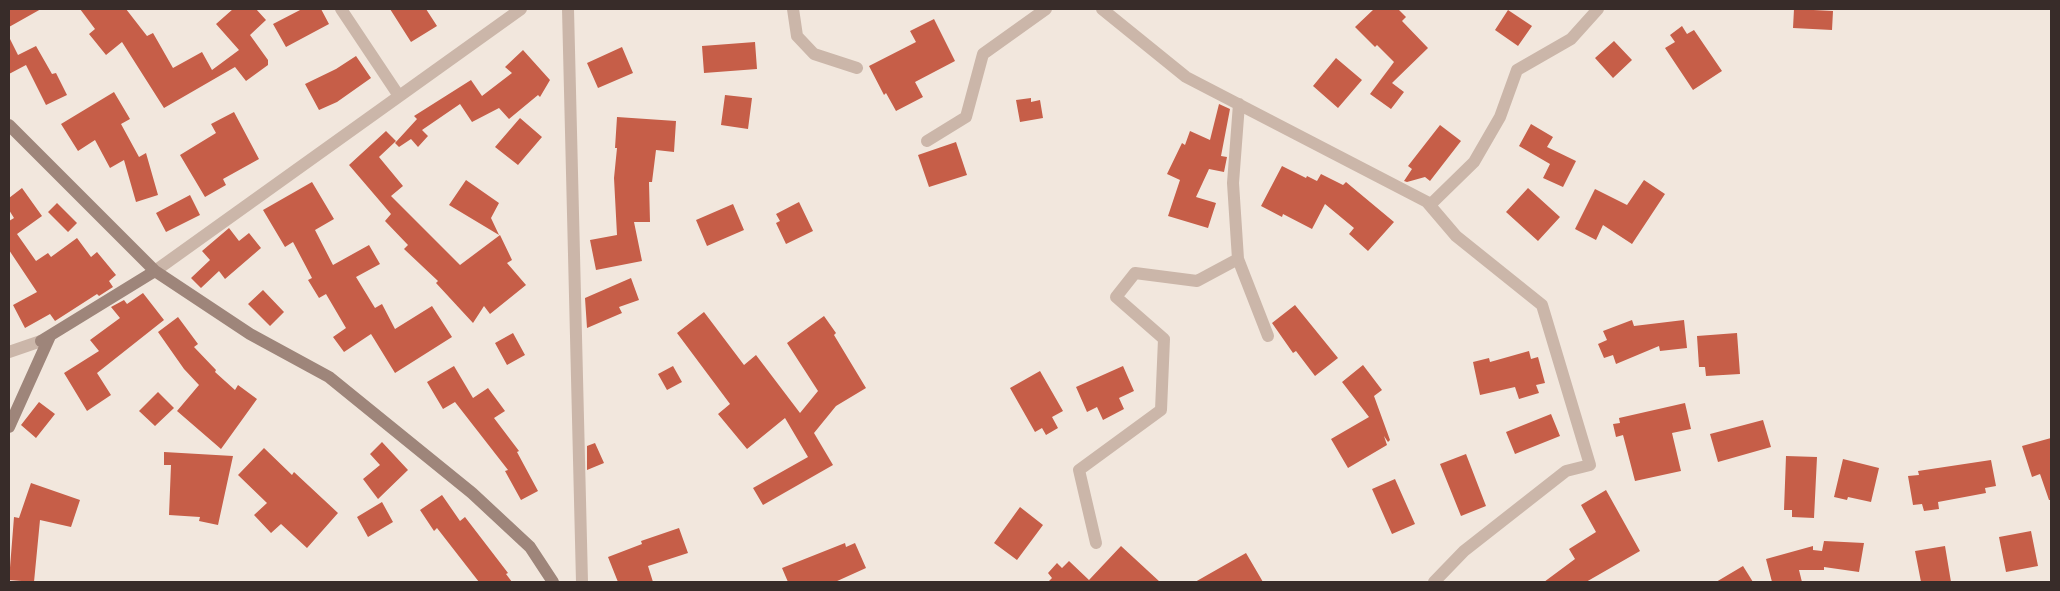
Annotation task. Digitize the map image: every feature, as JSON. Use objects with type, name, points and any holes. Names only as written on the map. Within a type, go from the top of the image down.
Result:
[{"type":"main road","points":[[9,126],[155,271],[250,334],[329,377],[472,493],[530,547],[554,582]]},
{"type":"main road","points":[[9,427],[45,338],[155,271]]},
{"type":"street","points":[[340,9],[399,96]]},
{"type":"street","points":[[155,271],[521,9]]},
{"type":"street","points":[[568,9],[582,582]]},
{"type":"street","points":[[793,9],[797,36],[814,54],[857,68]]},
{"type":"street","points":[[927,141],[966,117],[983,54],[1046,9]]},
{"type":"street","points":[[1102,9],[1186,77],[1431,204],[1474,162],[1500,117],[1517,70],[1571,39],[1598,9]]},
{"type":"street","points":[[1239,104],[1233,183],[1238,259],[1268,336]]},
{"type":"street","points":[[1427,202],[1456,236],[1542,305],[1590,465],[1566,471],[1464,551],[1434,582]]},
{"type":"street","points":[[1096,542],[1079,470],[1161,410],[1164,339],[1116,297],[1135,273],[1197,281],[1238,259]]},
{"type":"street","points":[[9,352],[45,338]]},
{"type":"building","points":[[9,9],[41,9],[9,27]]},
{"type":"building","points":[[80,9],[126,9],[147,36],[153,33],[173,68],[202,52],[212,70],[239,50],[216,24],[233,9],[256,9],[266,20],[250,35],[268,60],[268,65],[246,81],[235,67],[164,108],[122,42],[106,55],[89,34],[95,29]]},
{"type":"building","points":[[302,9],[321,9],[329,24],[286,47],[273,24]]},
{"type":"building","points":[[390,9],[426,9],[437,26],[411,42]]},
{"type":"building","points":[[1374,9],[1398,9],[1406,17],[1402,21],[1428,48],[1392,83],[1404,92],[1391,109],[1370,94],[1394,62],[1377,45],[1375,47],[1355,27]]},
{"type":"building","points":[[1794,9],[1833,11],[1832,30],[1793,28]]},
{"type":"building","points":[[1508,10],[1532,26],[1518,46],[1495,30]]},
{"type":"building","points":[[934,19],[955,61],[915,82],[923,97],[896,111],[886,93],[884,95],[869,66],[916,42],[910,31]]},
{"type":"building","points":[[1682,26],[1687,34],[1694,30],[1722,71],[1693,90],[1665,48],[1675,42],[1670,35]]},
{"type":"building","points":[[9,37],[18,55],[36,46],[52,74],[56,73],[67,95],[46,105],[26,65],[9,74]]},
{"type":"building","points":[[1614,41],[1632,60],[1613,78],[1595,58]]},
{"type":"building","points":[[755,42],[757,69],[704,73],[702,46]]},
{"type":"building","points":[[622,47],[633,73],[598,88],[587,63]]},
{"type":"building","points":[[523,50],[550,80],[540,97],[538,95],[509,119],[499,108],[472,122],[460,104],[422,130],[428,136],[418,147],[411,139],[399,147],[395,143],[417,119],[414,116],[471,80],[482,96],[512,73],[505,67]]},
{"type":"building","points":[[356,56],[371,78],[337,102],[319,110],[305,84],[336,69]]},
{"type":"building","points":[[1336,58],[1362,80],[1338,108],[1313,86]]},
{"type":"building","points":[[114,92],[130,119],[121,124],[139,157],[146,153],[158,195],[136,202],[124,160],[110,168],[95,140],[78,151],[61,124]]},
{"type":"building","points":[[725,95],[752,98],[748,129],[721,125]]},
{"type":"building","points":[[1031,98],[1031,102],[1040,100],[1043,118],[1020,122],[1016,100]]},
{"type":"building","points":[[1219,104],[1230,109],[1221,156],[1227,157],[1224,172],[1209,169],[1196,197],[1216,203],[1208,228],[1168,216],[1180,180],[1167,174],[1182,143],[1185,145],[1190,131],[1210,140]]},
{"type":"building","points":[[234,112],[259,159],[223,179],[226,185],[205,197],[180,155],[216,133],[211,124]]},
{"type":"building","points":[[617,117],[676,121],[674,152],[656,150],[652,182],[649,182],[650,222],[634,222],[642,261],[596,270],[590,240],[617,235],[614,178],[617,148],[615,148]]},
{"type":"building","points":[[520,118],[542,137],[518,165],[495,147]]},
{"type":"building","points":[[1531,124],[1553,137],[1547,147],[1576,161],[1563,187],[1543,178],[1550,164],[1519,146]]},
{"type":"building","points":[[1440,125],[1461,141],[1430,181],[1425,177],[1407,182],[1404,181],[1412,169],[1408,166]]},
{"type":"building","points":[[386,131],[396,141],[379,157],[403,186],[391,196],[460,265],[500,235],[512,260],[507,263],[526,285],[490,314],[484,306],[473,323],[436,283],[438,281],[404,249],[408,245],[385,221],[391,214],[349,165]]},
{"type":"building","points":[[956,142],[967,175],[929,187],[918,155]]},
{"type":"building","points":[[1282,166],[1306,178],[1307,176],[1317,181],[1321,174],[1343,185],[1346,182],[1394,222],[1368,251],[1349,234],[1354,228],[1325,204],[1312,229],[1283,214],[1282,217],[1261,206]]},
{"type":"building","points":[[466,180],[499,203],[491,218],[499,235],[449,205]]},
{"type":"building","points":[[1644,180],[1665,194],[1632,244],[1603,225],[1596,240],[1575,229],[1595,189],[1627,205]]},
{"type":"building","points":[[312,182],[334,219],[315,230],[333,265],[369,245],[380,264],[356,277],[375,308],[382,304],[395,329],[432,306],[452,337],[395,373],[371,334],[344,352],[333,337],[346,328],[326,294],[319,298],[308,280],[312,278],[293,242],[285,247],[263,210]]},
{"type":"building","points":[[22,188],[42,216],[17,234],[36,261],[48,253],[51,257],[77,238],[91,257],[97,252],[116,275],[109,281],[113,287],[99,296],[97,294],[55,321],[50,314],[25,328],[13,305],[37,292],[9,250],[9,221],[14,218],[9,210],[9,198]]},
{"type":"building","points":[[1528,188],[1560,217],[1538,241],[1506,212]]},
{"type":"building","points":[[190,195],[200,215],[166,232],[156,213]]},
{"type":"building","points":[[799,202],[813,231],[786,244],[776,223],[780,221],[776,214]]},
{"type":"building","points":[[57,203],[77,223],[68,232],[48,212]]},
{"type":"building","points":[[733,204],[744,230],[707,246],[696,220]]},
{"type":"building","points":[[229,228],[239,241],[249,233],[261,248],[225,279],[219,271],[201,288],[191,278],[210,260],[202,251]]},
{"type":"building","points":[[631,278],[639,300],[619,307],[622,313],[587,328],[585,298]]},
{"type":"building","points":[[263,290],[284,312],[270,326],[248,304]]},
{"type":"building","points":[[143,293],[164,320],[97,373],[111,395],[87,411],[64,373],[99,351],[90,340],[120,318],[111,307],[124,300],[127,304]]},
{"type":"building","points":[[1295,305],[1338,358],[1315,376],[1296,351],[1293,353],[1272,323]]},
{"type":"building","points":[[704,312],[744,365],[756,355],[800,413],[818,391],[787,343],[824,316],[836,333],[834,335],[866,388],[836,406],[814,433],[833,465],[763,505],[753,488],[808,457],[785,418],[747,449],[718,414],[730,404],[677,333]]},
{"type":"building","points":[[178,317],[198,344],[194,347],[216,370],[215,372],[235,390],[238,385],[257,399],[221,449],[177,411],[199,385],[184,369],[158,332]]},
{"type":"building","points":[[1632,320],[1634,326],[1684,320],[1687,348],[1660,351],[1659,346],[1616,364],[1613,355],[1604,358],[1598,344],[1607,340],[1603,331]]},
{"type":"building","points":[[513,333],[525,355],[507,365],[495,343]]},
{"type":"building","points":[[1737,333],[1740,374],[1706,376],[1705,367],[1699,367],[1697,336]]},
{"type":"building","points":[[1529,351],[1531,359],[1538,357],[1545,383],[1536,385],[1539,393],[1519,399],[1515,387],[1480,395],[1473,362],[1489,358],[1490,362]]},
{"type":"building","points":[[1363,365],[1382,390],[1374,396],[1390,440],[1388,442],[1384,436],[1387,445],[1348,468],[1331,439],[1369,417],[1342,382]]},
{"type":"building","points":[[454,366],[473,398],[488,388],[505,411],[494,418],[519,451],[517,452],[538,491],[521,500],[505,471],[508,470],[455,402],[443,409],[427,382]]},
{"type":"building","points":[[673,366],[682,382],[667,390],[658,374]]},
{"type":"building","points":[[1123,366],[1134,391],[1119,398],[1124,409],[1103,420],[1097,407],[1087,412],[1076,387]]},
{"type":"building","points":[[1040,371],[1063,411],[1052,417],[1058,428],[1046,435],[1042,428],[1035,432],[1010,388]]},
{"type":"building","points":[[158,392],[174,408],[155,426],[139,411]]},
{"type":"building","points":[[39,402],[55,414],[36,438],[21,425]]},
{"type":"building","points":[[1685,403],[1691,429],[1672,433],[1681,471],[1635,481],[1623,435],[1616,437],[1613,424],[1620,423],[1619,418]]},
{"type":"building","points":[[1551,414],[1560,436],[1515,454],[1506,432]]},
{"type":"building","points":[[1763,420],[1771,447],[1718,462],[1710,434]]},
{"type":"building","points":[[2051,438],[2051,500],[2049,500],[2040,474],[2032,477],[2022,446]]},
{"type":"building","points":[[382,442],[408,470],[378,499],[363,479],[380,465],[370,454]]},
{"type":"building","points":[[595,443],[604,463],[587,470],[587,446]]},
{"type":"building","points":[[264,448],[292,475],[294,472],[338,513],[307,548],[281,524],[271,533],[254,515],[267,503],[238,475]]},
{"type":"building","points":[[164,452],[233,456],[218,525],[199,521],[200,517],[169,515],[171,465],[164,465]]},
{"type":"building","points":[[1466,454],[1486,506],[1461,516],[1440,464]]},
{"type":"building","points":[[1786,456],[1817,457],[1814,518],[1792,517],[1792,510],[1784,510]]},
{"type":"building","points":[[1843,459],[1879,468],[1871,502],[1848,497],[1847,500],[1834,497]]},
{"type":"building","points":[[1991,460],[1996,486],[1985,488],[1986,493],[1938,502],[1939,509],[1924,511],[1922,504],[1913,505],[1908,476],[1919,475],[1918,471]]},
{"type":"building","points":[[1395,479],[1415,524],[1392,534],[1372,489]]},
{"type":"building","points":[[31,483],[80,500],[71,527],[40,520],[34,582],[9,580],[14,517],[19,518]]},
{"type":"building","points":[[1606,490],[1640,551],[1586,582],[1544,582],[1575,559],[1569,549],[1596,532],[1581,505]]},
{"type":"building","points":[[442,495],[460,521],[465,517],[508,573],[506,574],[512,582],[479,582],[437,528],[434,531],[420,510]]},
{"type":"building","points":[[382,502],[393,522],[368,537],[357,517]]},
{"type":"building","points":[[1020,507],[1043,525],[1017,560],[994,543]]},
{"type":"building","points":[[679,528],[688,553],[648,566],[653,582],[618,582],[608,557],[642,544],[641,541]]},
{"type":"building","points":[[2031,531],[2038,566],[2006,572],[1999,537]]},
{"type":"building","points":[[1824,541],[1864,543],[1859,572],[1824,567],[1824,570],[1799,570],[1802,582],[1772,582],[1766,559],[1813,546],[1813,550],[1822,551]]},
{"type":"building","points":[[845,543],[846,547],[855,543],[866,568],[835,582],[788,582],[782,568]]},
{"type":"building","points":[[1121,546],[1160,582],[1048,582],[1052,578],[1048,573],[1057,563],[1062,568],[1069,561],[1089,580]]},
{"type":"building","points":[[1945,546],[1951,582],[1921,582],[1915,551]]},
{"type":"building","points":[[1246,553],[1263,582],[1195,582]]},
{"type":"building","points":[[1743,566],[1753,582],[1716,582]]}]
